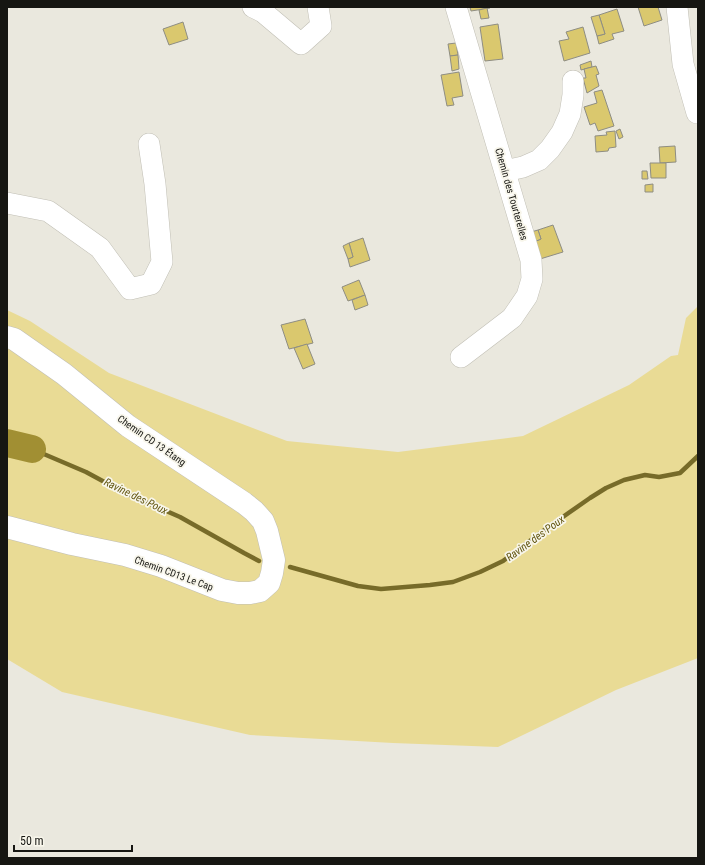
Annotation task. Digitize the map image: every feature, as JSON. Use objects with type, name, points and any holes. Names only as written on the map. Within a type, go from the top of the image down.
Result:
[{"type":"main road","name":"Chemin CD 13 Étang","points":[[7,337],[14,339],[64,374],[128,426],[254,511],[268,531],[274,560]]},
{"type":"main road","name":"Chemin CD13 Le Cap","points":[[7,527],[72,544],[132,557],[222,590],[238,593],[260,591],[265,587],[269,583],[274,560]]},
{"type":"street","points":[[253,7],[263,12],[301,44],[321,26],[318,7]]},
{"type":"street","name":"Chemin des Tourterelles","points":[[456,7],[531,260],[532,280],[527,296],[512,318],[461,357]]},
{"type":"street","points":[[677,7],[683,64],[697,113]]},
{"type":"street","points":[[505,171],[523,167],[539,160],[550,149],[562,132],[570,114],[574,95],[574,81]]},
{"type":"street","points":[[7,203],[48,210],[100,248],[130,289],[151,284],[162,262],[155,184],[149,144]]},
{"type":"shaded area","points":[[698,306],[698,658],[616,690],[498,747],[250,735],[62,692],[7,659],[7,310],[30,321],[109,373],[287,441],[398,452],[523,436],[629,385],[671,356],[678,355],[686,318]]},
{"type":"building","points":[[470,7],[490,7],[490,8],[471,11]]},
{"type":"building","points":[[638,7],[658,7],[662,20],[644,26]]},
{"type":"building","points":[[487,8],[489,18],[481,19],[479,10]]},
{"type":"building","points":[[617,9],[624,31],[612,34],[614,39],[599,44],[597,36],[605,34],[599,15]]},
{"type":"building","points":[[599,15],[605,34],[597,36],[591,17]]},
{"type":"building","points":[[183,22],[188,39],[169,45],[163,29]]},
{"type":"building","points":[[498,24],[503,59],[485,61],[480,27]]},
{"type":"building","points":[[583,27],[590,53],[564,61],[559,41],[569,39],[566,32]]},
{"type":"building","points":[[456,43],[458,55],[450,56],[448,44]]},
{"type":"building","points":[[458,55],[459,69],[452,71],[450,56]]},
{"type":"building","points":[[591,61],[592,67],[581,70],[580,65]]},
{"type":"building","points":[[596,66],[599,74],[596,75],[599,86],[587,93],[583,78],[586,78],[584,69]]},
{"type":"building","points":[[459,72],[463,96],[452,98],[454,105],[447,106],[441,75]]},
{"type":"building","points":[[602,90],[614,126],[598,131],[595,123],[590,125],[584,107],[597,103],[594,92]]},
{"type":"building","points":[[620,129],[623,137],[619,139],[616,131]]},
{"type":"building","points":[[615,131],[616,147],[609,148],[608,151],[596,152],[595,136],[607,135],[606,132]]},
{"type":"building","points":[[675,146],[676,162],[660,163],[659,147]]},
{"type":"building","points":[[650,163],[666,163],[666,178],[651,178]]},
{"type":"building","points":[[642,171],[647,171],[648,179],[642,179]]},
{"type":"building","points":[[653,184],[653,192],[645,192],[645,185]]},
{"type":"building","points":[[553,225],[563,252],[540,259],[534,242],[541,239],[538,230]]},
{"type":"building","points":[[538,230],[541,239],[534,242],[531,232]]},
{"type":"building","points":[[363,238],[370,260],[350,267],[348,259],[353,257],[349,243]]},
{"type":"building","points":[[349,243],[353,257],[348,259],[343,246]]},
{"type":"building","points":[[359,280],[365,295],[348,301],[342,287]]},
{"type":"building","points":[[365,295],[368,305],[355,310],[352,300]]},
{"type":"building","points":[[305,319],[313,343],[289,349],[281,325]]},
{"type":"building","points":[[307,344],[315,364],[303,369],[294,348]]},
{"type":"waterway","name":"Ravine des Poux","points":[[7,443],[32,449]]},
{"type":"waterway","name":"Ravine des Poux","points":[[32,449],[86,472],[123,492],[180,517],[259,561]]},
{"type":"waterway","name":"Ravine des Poux","points":[[290,567],[358,586],[381,589],[453,582],[480,572],[503,561],[547,528],[606,488],[624,480],[645,475],[659,477],[680,473],[698,456]]}]
